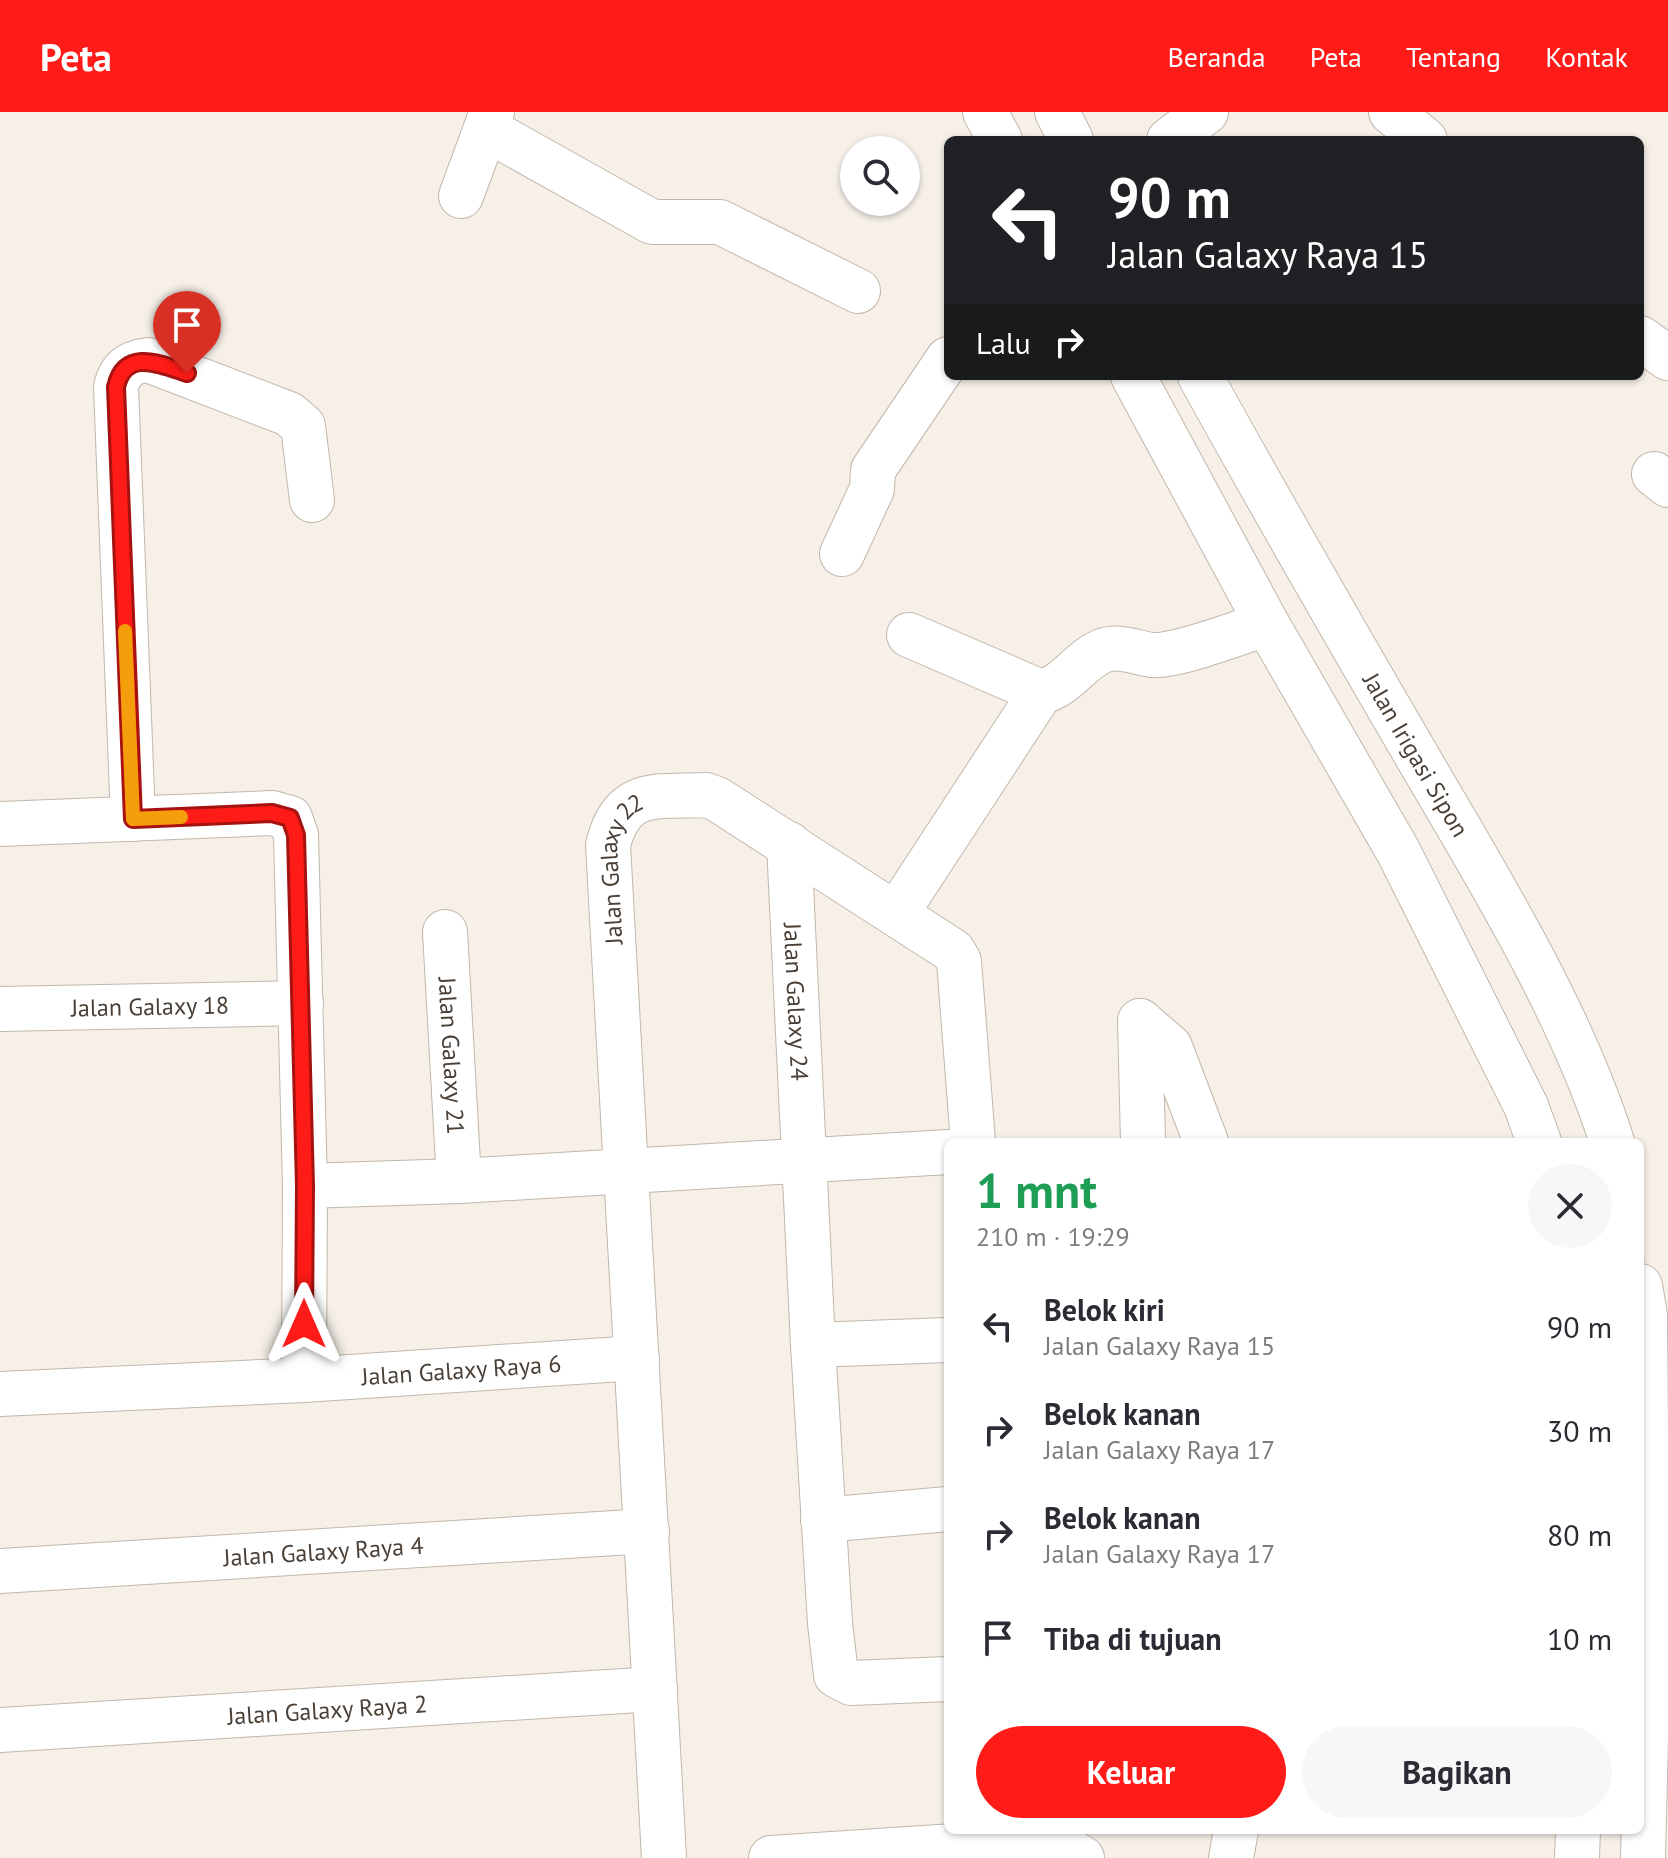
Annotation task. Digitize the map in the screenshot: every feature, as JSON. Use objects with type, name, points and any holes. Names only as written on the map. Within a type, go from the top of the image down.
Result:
[{"type":"street","points":[[985,112],[998,136]]},
{"type":"street","points":[[1057,112],[1069,136]]},
{"type":"street","points":[[1174,136],[1206,112]]},
{"type":"street","points":[[1391,112],[1420,136]]},
{"type":"street","points":[[461,196],[489,120],[652,222],[720,222],[858,291]]},
{"type":"street","points":[[1644,341],[1668,358]]},
{"type":"street","points":[[133,819],[116,387],[122,371],[135,361],[148,360],[289,414],[303,426],[312,500]]},
{"type":"street","points":[[842,554],[872,489],[873,470],[944,365]]},
{"type":"street","points":[[1135,380],[1267,624],[1398,851],[1526,1106],[1538,1138]]},
{"type":"street","name":"Jalan Irigasi Sipon","points":[[1202,380],[1468,843],[1552,1002],[1602,1111],[1611,1138]]},
{"type":"street","points":[[909,635],[1041,692],[1055,689],[1102,651],[1124,649],[1154,655],[1174,652],[1267,624]]},
{"type":"street","points":[[896,914],[1041,692]]},
{"type":"street","name":"Jalan Galaxy 22","points":[[664,1858],[608,845],[614,823],[623,809],[636,801],[706,795],[789,844],[947,947],[959,961],[973,1138]]},
{"type":"street","points":[[0,824],[272,813],[290,818],[296,835],[301,1003],[305,1186],[304,1380]]},
{"type":"street","name":"Jalan Galaxy 24","points":[[789,844],[813,1345],[836,1675],[851,1683],[944,1679]]},
{"type":"street","name":"Jalan Galaxy 21","points":[[445,932],[459,1181]]},
{"type":"street","name":"Jalan Galaxy 18","points":[[0,1009],[301,1003]]},
{"type":"street","points":[[1143,1138],[1140,1021],[1170,1047],[1204,1138]]},
{"type":"street","points":[[305,1186],[459,1181],[944,1152]]},
{"type":"street","points":[[1644,1283],[1668,1262]]},
{"type":"street","points":[[1644,1309],[1648,1659],[1644,1818]]},
{"type":"street","points":[[813,1345],[944,1340]]},
{"type":"street","name":"Jalan Galaxy Raya 6","points":[[0,1394],[304,1380],[637,1358]]},
{"type":"street","points":[[823,1520],[944,1509]]},
{"type":"street","name":"Jalan Galaxy Raya 4","points":[[0,1571],[647,1531]]},
{"type":"street","name":"Jalan Galaxy Raya 2","points":[[0,1730],[655,1689]]},
{"type":"street","points":[[1231,1858],[1235,1834]]},
{"type":"street","points":[[1577,1858],[1578,1834]]},
{"type":"street","points":[[1643,1858],[1644,1834]]},
{"type":"street","points":[[771,1858],[1031,1841],[1058,1844],[1082,1858]]},
{"type":"slow traffic","points":[[125,631],[133,819],[181,817]]},
{"type":"route","points":[[187,373],[148,360],[135,361],[122,371],[116,387],[133,819],[272,813],[290,818],[296,835],[305,1186],[304,1324]]}]
